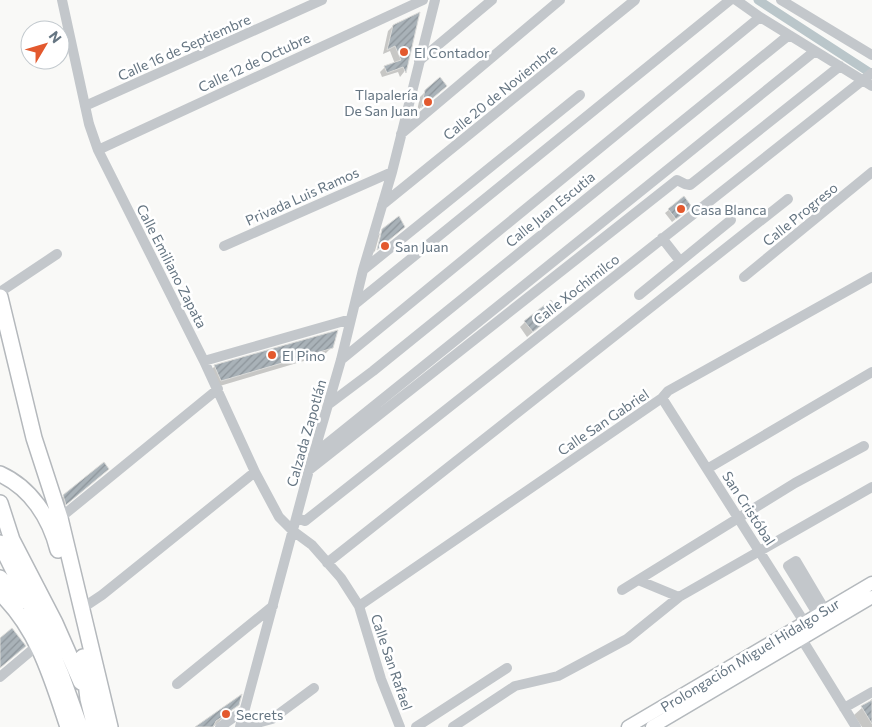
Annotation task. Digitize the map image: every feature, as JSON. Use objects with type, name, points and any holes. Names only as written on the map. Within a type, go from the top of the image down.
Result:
[{"type":"highway","points":[[0,297],[34,438],[60,518],[110,727]]},
{"type":"highway","points":[[0,474],[21,486],[34,500],[46,517],[55,538],[86,674],[88,699]]},
{"type":"highway","points":[[0,503],[12,540],[55,623],[88,699],[95,727]]},
{"type":"highway","points":[[0,543],[39,622],[80,727]]},
{"type":"highway","points":[[0,578],[39,622]]},
{"type":"highway","points":[[0,593],[12,604],[24,620],[38,645],[68,727]]},
{"type":"main road","name":"Prolongación Miguel Hidalgo Sur","points":[[652,727],[803,631],[821,613],[872,583]]},
{"type":"main road","name":"Prolongación Miguel Hidalgo Sur","points":[[628,727],[803,631],[872,597]]},
{"type":"street","name":"Calle Emiliano Zapata","points":[[62,0],[85,106],[98,150],[218,389],[255,472],[279,517],[293,531],[312,545],[327,563]]},
{"type":"street","name":"Calle 16 de Septiembre","points":[[85,106],[322,0]]},
{"type":"street","name":"Calle 12 de Octubre","points":[[98,150],[423,0]]},
{"type":"street","name":"Calzada Zapotlán","points":[[240,724],[313,455],[341,360],[363,270],[392,172],[435,0]]},
{"type":"street","points":[[419,61],[492,0]]},
{"type":"street","points":[[400,134],[560,0]]},
{"type":"street","name":"Calle 20 de Noviembre","points":[[382,206],[635,0]]},
{"type":"street","points":[[355,304],[730,0]]},
{"type":"street","points":[[736,0],[760,18],[840,66],[868,76],[872,86]]},
{"type":"street","points":[[787,2],[872,54]]},
{"type":"street","points":[[341,360],[760,18]]},
{"type":"street","name":"Calle Juan Escutia","points":[[329,404],[373,371],[789,35]]},
{"type":"street","points":[[313,455],[815,51]]},
{"type":"street","points":[[309,470],[678,180],[690,185],[840,66]]},
{"type":"street","name":"Calle Xochimilco","points":[[297,518],[305,521],[868,76]]},
{"type":"street","points":[[363,270],[580,95]]},
{"type":"street","name":"Privada Luis Ramos","points":[[224,246],[392,172]]},
{"type":"street","name":"Calle Progreso","points":[[744,277],[872,172]]},
{"type":"street","points":[[327,563],[788,199]]},
{"type":"street","points":[[638,294],[731,220]]},
{"type":"street","points":[[662,238],[680,261]]},
{"type":"street","points":[[0,292],[57,254]]},
{"type":"street","name":"Calle San Gabriel","points":[[359,606],[662,398],[668,391],[872,277]]},
{"type":"street","points":[[204,361],[351,319]]},
{"type":"street","points":[[707,469],[872,372]]},
{"type":"street","points":[[60,518],[218,389]]},
{"type":"street","name":"San Cristóbal","points":[[662,398],[760,551],[856,727]]},
{"type":"street","points":[[622,590],[795,483],[864,446]]},
{"type":"street","points":[[81,609],[102,595],[255,472]]},
{"type":"street","points":[[453,727],[516,686],[558,676],[627,639],[678,597],[872,486]]},
{"type":"street","name":"Calle San Rafael","points":[[327,563],[341,578],[359,606],[381,679],[400,727]]},
{"type":"street","points":[[638,580],[678,597]]},
{"type":"street","points":[[177,684],[273,606]]},
{"type":"street","points":[[0,677],[38,645]]},
{"type":"street","points":[[416,727],[507,668]]},
{"type":"street","points":[[240,724],[272,719],[314,688]]},
{"type":"street","points":[[844,708],[872,692]]},
{"type":"street","points":[[220,727],[244,710]]},
{"type":"building","points":[[420,12],[406,73],[403,67],[387,73],[384,66],[401,60],[395,46],[387,50],[393,25]]},
{"type":"building","name":"Tlapalería De San Juan","points":[[440,77],[447,86],[421,108],[425,90]]},
{"type":"building","name":"Casa Blanca","points":[[684,196],[692,207],[676,219],[668,209]]},
{"type":"building","points":[[399,216],[405,227],[377,250],[382,229]]},
{"type":"building","points":[[551,300],[559,311],[533,332],[524,321]]},
{"type":"building","name":"El Pino","points":[[338,330],[333,348],[221,381],[214,365]]},
{"type":"building","points":[[104,462],[109,469],[66,505],[63,495]]},
{"type":"building","points":[[12,628],[26,646],[0,668],[0,638]]},
{"type":"building","points":[[242,694],[239,705],[216,721],[213,727],[195,727]]},
{"type":"building","points":[[872,700],[872,724],[861,706]]},
{"type":"waterway","points":[[758,0],[872,74]]},
{"type":"place","name":"El Contador","points":[[404,52]]},
{"type":"place","name":"Tlapalería De San Juan","points":[[428,102]]},
{"type":"place","name":"Casa Blanca","points":[[681,209]]},
{"type":"place","name":"San Juan","points":[[385,246]]},
{"type":"place","name":"El Pino","points":[[272,355]]},
{"type":"place","name":"Secrets","points":[[226,714]]}]
